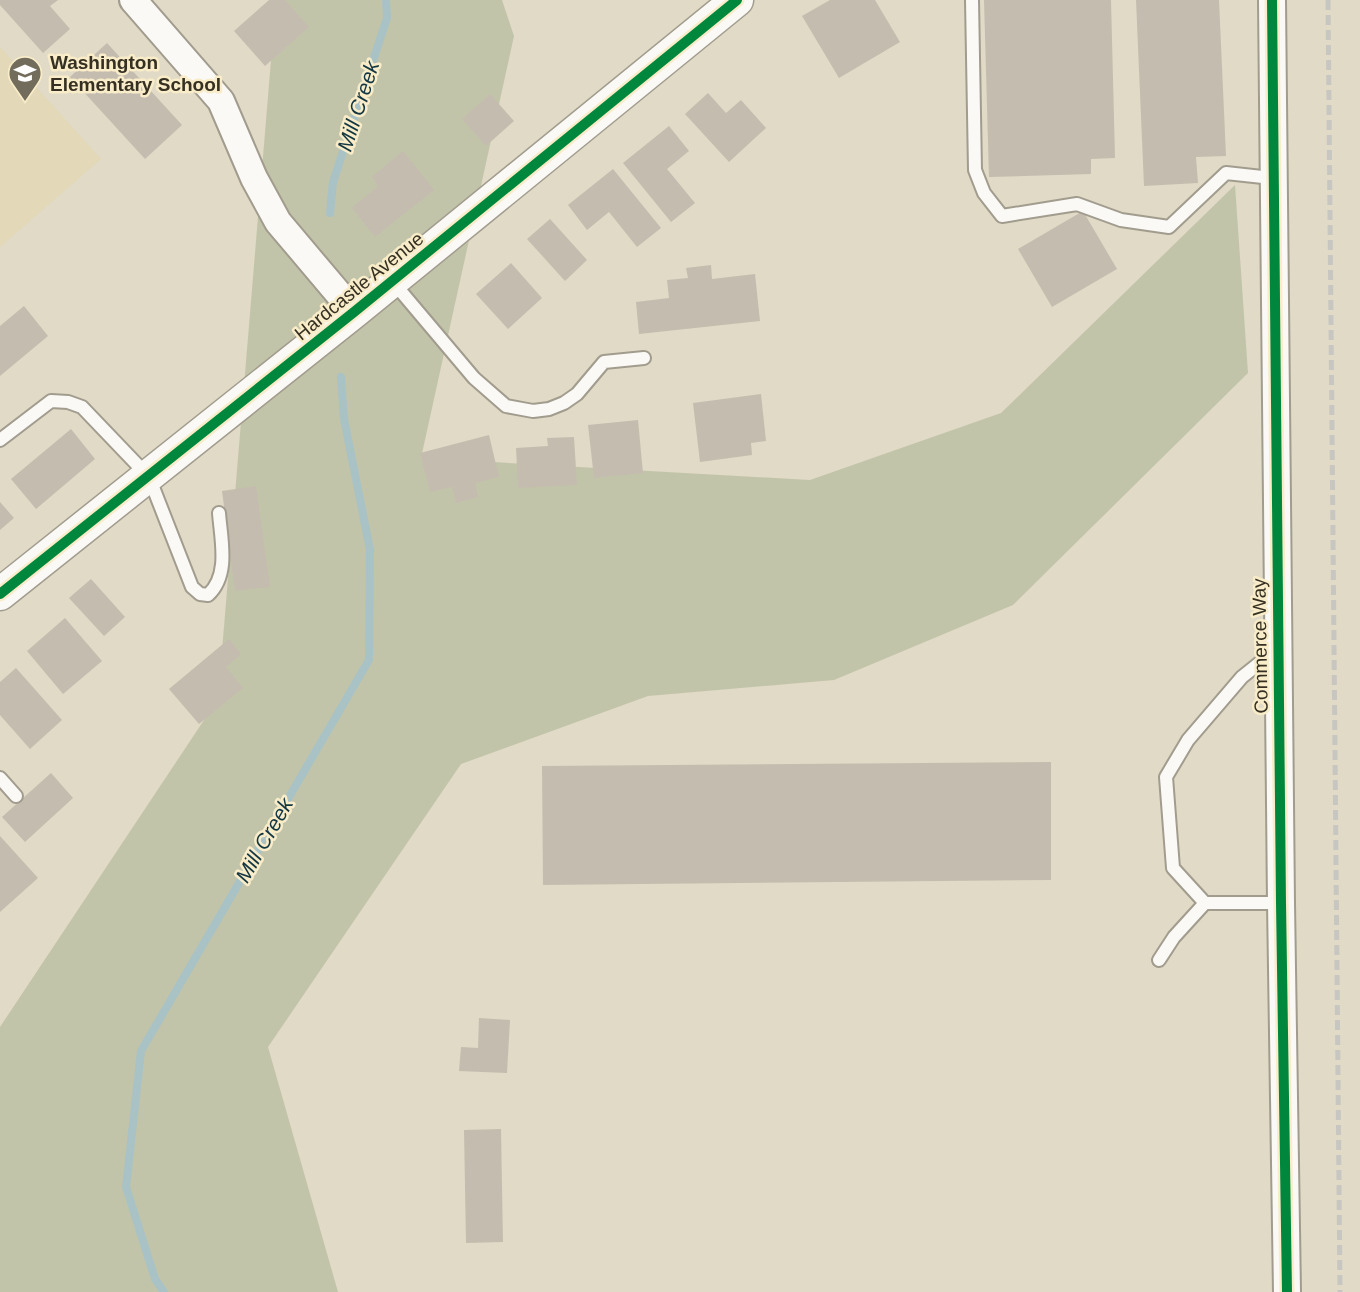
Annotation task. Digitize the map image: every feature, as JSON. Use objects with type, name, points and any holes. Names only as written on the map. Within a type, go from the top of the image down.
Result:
[{"type":"street","points":[[133,0],[222,101],[254,178],[278,222],[355,312]]},
{"type":"street","name":"Hardcastle Avenue","points":[[0,594],[355,312],[737,0]]},
{"type":"street","name":"Commerce Way","points":[[1272,0],[1280,903],[1287,1292]]},
{"type":"lane","points":[[972,0],[975,170],[984,193],[1002,216],[1077,204],[1121,220],[1168,227],[1226,173],[1272,178]]},
{"type":"lane","points":[[393,281],[474,378],[506,406],[533,411],[549,409],[577,394],[604,362],[643,358]]},
{"type":"lane","points":[[0,440],[51,401],[68,401],[82,407],[149,477],[192,587],[200,594],[208,595],[216,588],[221,577],[219,513]]},
{"type":"lane","points":[[1278,648],[1242,677],[1188,740],[1166,776],[1173,868],[1205,902],[1280,903]]},
{"type":"lane","points":[[0,778],[16,796]]},
{"type":"lane","points":[[1159,960],[1174,937],[1205,902]]},
{"type":"shaded area","name":"Washington Elementary School","points":[[0,47],[101,159],[0,247]]},
{"type":"green space","points":[[276,0],[502,0],[514,36],[421,458],[810,480],[1001,413],[1235,185],[1248,373],[1013,605],[834,680],[648,696],[461,764],[268,1047],[338,1292],[0,1292],[0,1027],[218,699]]},
{"type":"building","points":[[0,0],[58,0],[50,6],[70,29],[43,53],[0,5]]},
{"type":"building","points":[[269,0],[285,0],[309,27],[265,66],[234,31]]},
{"type":"building","points":[[830,0],[875,0],[900,42],[839,78],[802,16]]},
{"type":"building","points":[[984,0],[1111,0],[1115,158],[1091,159],[1091,174],[989,177]]},
{"type":"building","points":[[1136,0],[1219,0],[1226,156],[1196,157],[1198,183],[1144,186]]},
{"type":"building","points":[[107,43],[182,125],[145,159],[70,77]]},
{"type":"building","points":[[708,93],[726,113],[741,100],[766,128],[729,162],[685,114]]},
{"type":"building","points":[[490,94],[514,121],[486,146],[462,119]]},
{"type":"building","points":[[669,126],[689,151],[667,169],[695,203],[671,222],[623,163]]},
{"type":"building","points":[[403,151],[434,190],[375,237],[352,208],[378,186],[372,177]]},
{"type":"building","points":[[613,169],[661,228],[637,247],[609,212],[587,230],[568,205]]},
{"type":"building","points":[[1083,211],[1117,269],[1052,307],[1018,249]]},
{"type":"building","points":[[550,219],[587,260],[565,281],[527,239]]},
{"type":"building","points":[[511,263],[542,298],[508,329],[476,294]]},
{"type":"building","points":[[711,265],[712,279],[755,274],[760,321],[639,334],[636,302],[669,298],[667,280],[688,278],[686,268]]},
{"type":"building","points":[[24,306],[48,336],[0,376],[0,326]]},
{"type":"building","points":[[761,394],[766,441],[751,443],[752,455],[700,462],[693,403]]},
{"type":"building","points":[[638,420],[643,473],[594,478],[588,425]]},
{"type":"building","points":[[71,429],[95,459],[36,509],[11,479]]},
{"type":"building","points":[[489,435],[499,477],[475,483],[478,497],[456,503],[452,487],[430,492],[420,453]]},
{"type":"building","points":[[574,437],[577,485],[518,488],[516,448],[548,446],[547,438]]},
{"type":"building","points":[[256,486],[270,587],[235,591],[222,491]]},
{"type":"building","points":[[0,502],[14,518],[0,530]]},
{"type":"building","points":[[91,579],[125,617],[104,636],[69,598]]},
{"type":"building","points":[[65,618],[102,661],[63,694],[27,651]]},
{"type":"building","points":[[229,639],[241,654],[226,667],[243,688],[199,724],[169,689]]},
{"type":"building","points":[[16,668],[62,720],[30,749],[0,715],[0,682]]},
{"type":"building","points":[[1051,762],[1051,880],[543,885],[542,766]]},
{"type":"building","points":[[51,773],[73,798],[25,842],[2,817]]},
{"type":"building","points":[[0,836],[38,878],[0,912]]},
{"type":"building","points":[[479,1018],[510,1020],[507,1073],[459,1071],[461,1047],[478,1048]]},
{"type":"building","points":[[501,1129],[503,1242],[466,1243],[464,1130]]},
{"type":"waterway","name":"Mill Creek","points":[[330,213],[333,182],[387,18],[386,0]]},
{"type":"waterway","name":"Mill Creek","points":[[164,1292],[155,1279],[126,1187],[141,1051],[369,660],[370,550],[344,419],[341,377]]},
{"type":"railway","points":[[1328,0],[1340,1292]]},
{"type":"cycle path","points":[[0,594],[354,312],[737,0]]},
{"type":"cycle path","points":[[1272,0],[1287,1292]]},
{"type":"place","name":"Washington Elementary School","points":[[25,103]]}]
